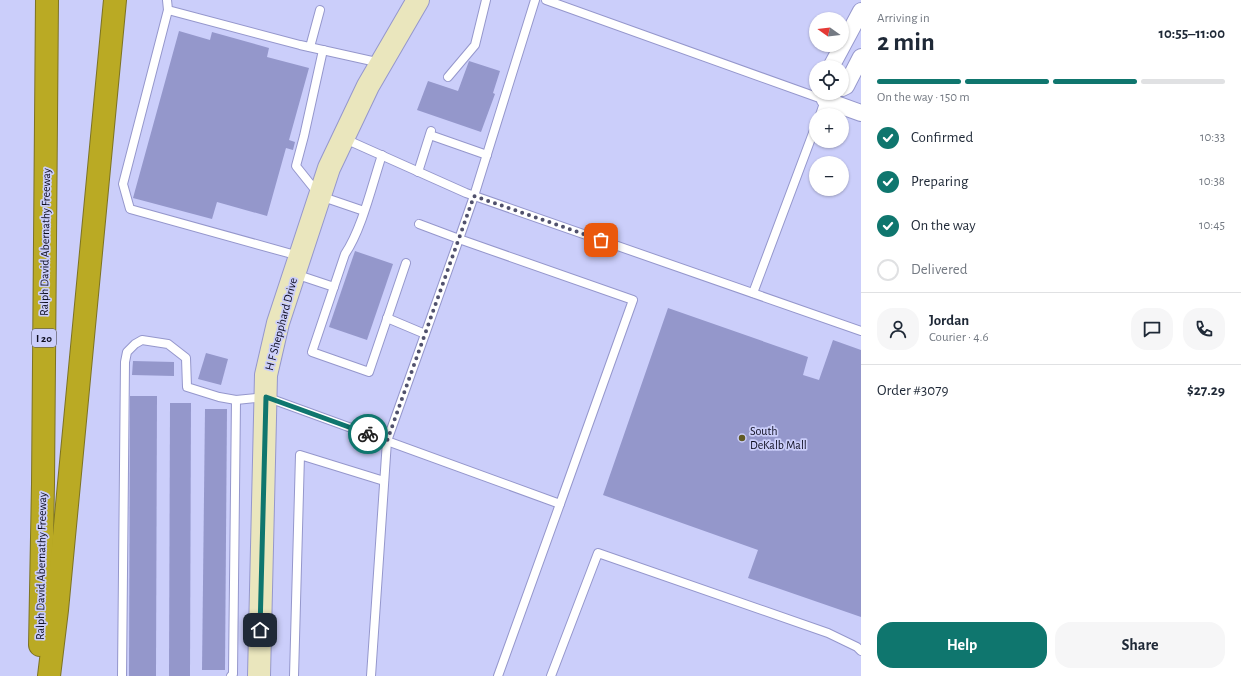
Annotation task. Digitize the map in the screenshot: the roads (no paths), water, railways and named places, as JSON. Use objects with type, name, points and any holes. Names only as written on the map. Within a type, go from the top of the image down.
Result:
[{"type":"highway","name":"Ralph David Abernathy Freeway","points":[[39,676],[42,546],[47,0]]},
{"type":"highway","points":[[50,676],[115,0]]},
{"type":"street","name":"H F Shepphard Drive","points":[[259,676],[266,375],[278,323],[329,168],[368,86],[418,0]]},
{"type":"street","points":[[835,60],[861,11]]},
{"type":"street","points":[[849,80],[861,57]]},
{"type":"street","points":[[838,100],[861,112]]},
{"type":"lane","points":[[167,0],[168,10],[123,184],[130,209],[297,265],[334,287]]},
{"type":"lane","points":[[448,77],[475,45],[486,0]]},
{"type":"lane","points":[[371,676],[387,441],[474,196],[536,0]]},
{"type":"lane","points":[[546,0],[809,88]]},
{"type":"lane","points":[[168,10],[310,47],[381,63]]},
{"type":"lane","points":[[310,47],[320,10]]},
{"type":"lane","points":[[323,50],[296,166],[320,196],[364,211]]},
{"type":"lane","points":[[418,172],[430,133],[487,155]]},
{"type":"lane","points":[[343,138],[474,196],[861,331]]},
{"type":"lane","points":[[753,293],[809,144]]},
{"type":"lane","points":[[382,155],[364,211],[352,244],[345,254],[312,352],[369,372],[406,262]]},
{"type":"lane","points":[[419,224],[633,300],[498,676]]},
{"type":"lane","points":[[387,318],[425,334]]},
{"type":"lane","points":[[122,676],[125,362],[127,352],[135,344],[142,340],[168,344],[186,358],[187,387],[219,397],[236,400],[266,397],[560,504]]},
{"type":"lane","points":[[231,676],[233,674],[236,400]]},
{"type":"lane","points":[[294,676],[300,455],[384,481]]},
{"type":"lane","points":[[551,676],[598,553],[828,633],[857,647],[861,651]]},
{"type":"place","name":"South DeKalb Mall","points":[[742,438]]}]
